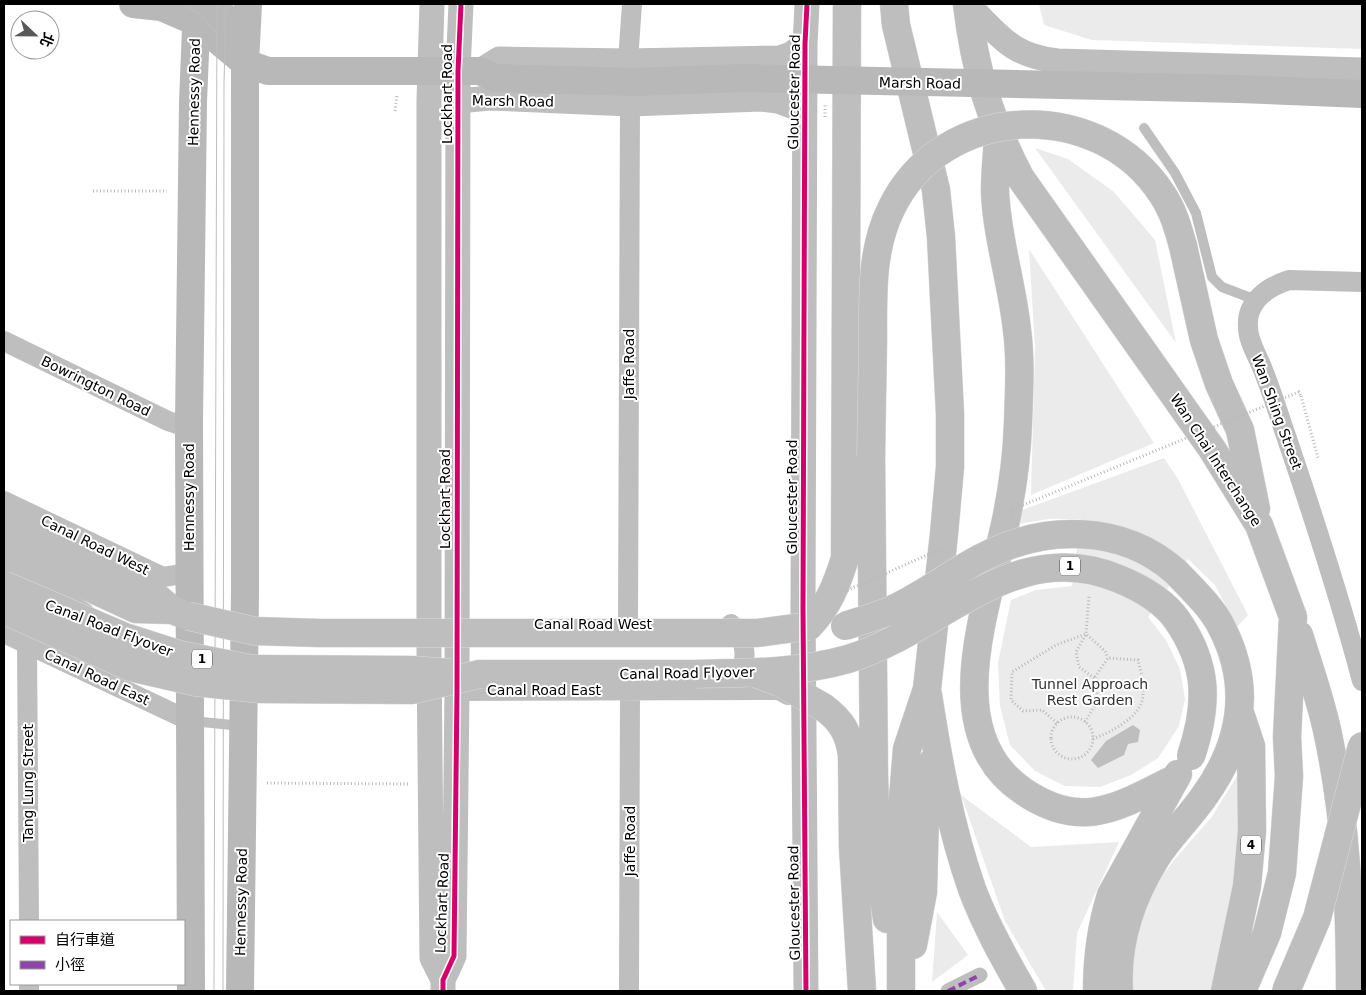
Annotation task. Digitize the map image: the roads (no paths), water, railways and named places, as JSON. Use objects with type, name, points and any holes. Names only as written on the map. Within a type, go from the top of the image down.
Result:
[{"type":"highway","points":[[806,617],[818,617],[833,591],[845,558],[847,4]]},
{"type":"highway","points":[[894,4],[896,25],[936,190],[941,237],[950,414],[950,467],[927,689],[907,749],[906,759],[901,823],[901,989]]},
{"type":"highway","name":"Wan Chai Interchange","points":[[967,4],[976,67],[998,136],[1020,177],[1199,430],[1259,525],[1293,617],[1287,737],[1289,776],[1286,840],[1276,906],[1267,933],[1242,991]]},
{"type":"highway","points":[[901,989],[892,950],[876,843],[871,557],[874,274],[878,242],[891,208],[900,193],[922,166],[950,145],[982,131],[1020,123],[1056,125],[1089,134],[1124,154],[1150,178],[1170,206],[1183,246],[1207,348],[1219,384],[1240,430],[1259,525]]},
{"type":"highway","points":[[998,136],[995,191],[1017,330],[1020,369],[1018,426],[1007,515],[978,646],[974,688],[980,733],[994,762],[1014,786],[1036,800],[1061,810],[1081,813],[1110,809],[1176,778]]},
{"type":"highway","points":[[4,520],[143,586],[172,610]]},
{"type":"highway","name":"Canal Road Flyover","points":[[4,548],[136,609],[172,610],[221,625],[254,631],[319,633],[756,633],[806,617],[845,626],[889,611],[982,557],[1032,538],[1076,533],[1122,540],[1167,564],[1198,596],[1222,627],[1236,664],[1241,691],[1240,714]]},
{"type":"highway","name":"Canal Road Flyover","points":[[4,585],[47,605],[140,642],[181,655],[252,669],[412,670],[480,674],[756,673],[826,664],[878,649],[985,589],[1014,575],[1035,569],[1067,566],[1097,571],[1130,583],[1156,599],[1175,617],[1192,647],[1199,667],[1204,701],[1200,729],[1191,756],[1176,778]]},
{"type":"highway","points":[[4,610],[130,667],[196,682],[260,689],[412,690],[480,674]]},
{"type":"highway","points":[[1293,617],[1327,730],[1347,860],[1350,921],[1350,991]]},
{"type":"highway","points":[[756,673],[809,697],[833,714],[845,730],[852,755],[853,847],[862,991]]},
{"type":"highway","points":[[927,689],[936,748],[952,822],[972,890],[1023,991]]},
{"type":"highway","points":[[1119,991],[1122,942],[1138,890],[1166,844],[1205,795],[1221,769],[1232,744],[1240,714]]},
{"type":"highway","name":"4","points":[[1225,991],[1247,886],[1252,830],[1252,746],[1240,714]]},
{"type":"highway","points":[[1286,991],[1317,918],[1362,746]]},
{"type":"highway","points":[[901,989],[913,947],[923,892],[926,805],[936,748]]},
{"type":"highway","name":"1","points":[[1097,991],[1098,951],[1111,895],[1176,778]]},
{"type":"highway","points":[[1347,860],[1362,822]]},
{"type":"main road","points":[[133,4],[197,13],[245,63]]},
{"type":"main road","points":[[217,4],[245,63]]},
{"type":"main road","name":"Hennessy Road","points":[[240,991],[244,621],[245,63],[248,4]]},
{"type":"main road","name":"Hennessy Road","points":[[191,991],[189,573],[197,13]]},
{"type":"main road","name":"Marsh Road","points":[[245,63],[268,71],[469,71],[495,78],[630,82],[742,78],[1239,89],[1362,94]]},
{"type":"street","name":"Lockhart Road","points":[[432,4],[430,70],[444,100],[457,691],[454,956],[443,986]]},
{"type":"street","name":"Lockhart Road","points":[[443,986],[432,958],[429,622],[444,100],[469,71],[461,4]]},
{"type":"street","name":"Jaffe Road","points":[[628,624],[632,4]]},
{"type":"street","name":"Gloucester Road","points":[[806,991],[804,710],[806,617],[805,44],[807,4]]},
{"type":"street","points":[[967,4],[1014,49],[1033,58],[1058,61],[1362,70]]},
{"type":"street","name":"Marsh Road","points":[[444,100],[490,98],[630,82],[761,58],[779,58],[791,54],[805,44]]},
{"type":"street","points":[[761,58],[770,66],[774,75],[774,85],[761,99]]},
{"type":"street","name":"Marsh Road","points":[[630,82],[778,101],[805,111]]},
{"type":"street","points":[[1256,300],[1270,287],[1290,280],[1362,282]]},
{"type":"street","name":"Wan Shing Street","points":[[1256,300],[1249,316],[1250,338],[1264,371],[1296,464],[1349,632],[1362,681]]},
{"type":"street","name":"Bowrington Road","points":[[4,341],[168,422],[190,428]]},
{"type":"street","name":"Canal Road West","points":[[4,501],[163,578],[189,573]]},
{"type":"street","name":"Canal Road West","points":[[456,623],[730,623],[780,621],[793,617],[806,617]]},
{"type":"street","points":[[244,621],[429,622]]},
{"type":"street","points":[[722,690],[736,678],[743,667],[745,655],[744,643],[730,623]]},
{"type":"street","points":[[1349,632],[1362,649]]},
{"type":"street","name":"Canal Road East","points":[[4,633],[190,721]]},
{"type":"street","name":"Tang Lung Street","points":[[27,644],[29,920]]},
{"type":"street","name":"Jaffe Road","points":[[630,690],[630,991]]},
{"type":"street","name":"Canal Road East","points":[[457,691],[779,690],[793,697],[804,710]]},
{"type":"street","points":[[243,691],[430,692]]},
{"type":"street","points":[[948,991],[980,975]]},
{"type":"lane","points":[[1144,128],[1174,173],[1196,213],[1212,277],[1222,287],[1256,300]]},
{"type":"lane","points":[[4,565],[55,589],[81,604],[172,664],[186,679],[190,688]]},
{"type":"lane","points":[[190,721],[243,727]]},
{"type":"tram line","points":[[182,4],[203,17],[217,34]]},
{"type":"tram line","points":[[214,991],[217,4]]},
{"type":"tram line","points":[[223,991],[224,83],[226,4]]},
{"type":"park label","name":"Tunnel Approach Rest Garden","points":[[1090,692]]}]
